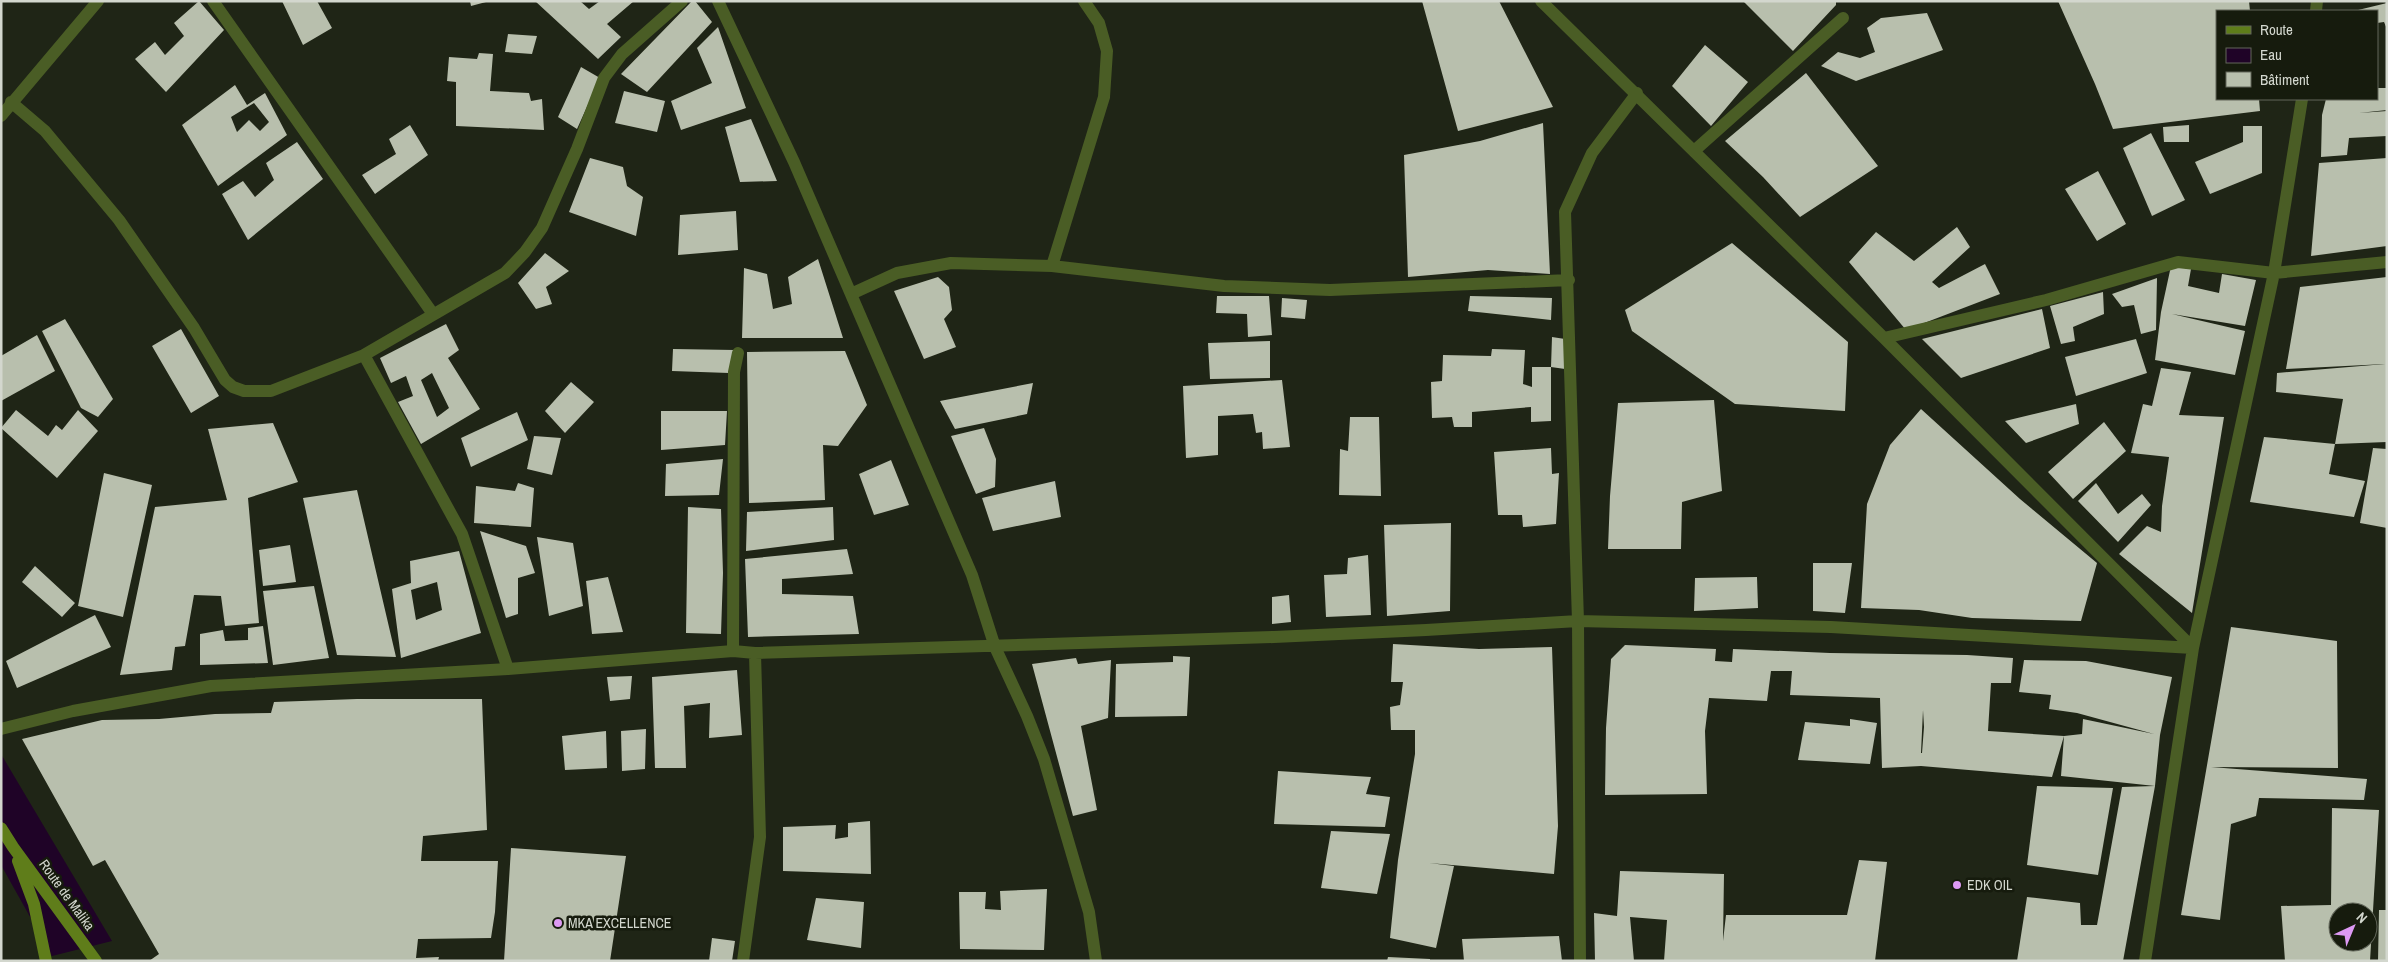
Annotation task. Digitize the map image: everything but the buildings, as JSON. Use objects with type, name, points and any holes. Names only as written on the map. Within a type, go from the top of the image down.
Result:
[{"type":"main road","name":"Route de Malika","points":[[1,828],[96,961]]},
{"type":"main road","name":"Route de Malika","points":[[13,847],[34,904],[46,961]]},
{"type":"street","points":[[1,116],[98,1]]},
{"type":"street","points":[[213,1],[433,314]]},
{"type":"street","points":[[11,102],[45,131],[119,220],[194,328],[225,380],[233,387],[258,392],[271,391],[364,355],[504,273],[525,252],[542,228],[577,149],[604,78],[622,54],[682,1]]},
{"type":"street","points":[[718,1],[794,162],[972,575],[995,647],[1027,716],[1046,768],[1089,912],[1096,961]]},
{"type":"street","points":[[1052,266],[1104,97],[1107,51],[1099,23],[1084,1]]},
{"type":"street","points":[[1541,1],[1637,93],[1884,338],[2193,648]]},
{"type":"street","points":[[1694,151],[1843,18]]},
{"type":"street","points":[[1580,961],[1578,620],[1569,280],[1565,212],[1592,153],[1637,93]]},
{"type":"street","points":[[2145,961],[2193,648],[2274,273],[2302,100]]},
{"type":"street","points":[[1884,338],[2046,300],[2178,262],[2274,273],[2387,262]]},
{"type":"street","points":[[851,294],[897,273],[951,263],[1052,266],[1224,286],[1330,290],[1569,280]]},
{"type":"street","points":[[733,651],[734,372],[738,353]]},
{"type":"street","points":[[364,355],[462,534],[508,669]]},
{"type":"street","points":[[1,729],[73,711],[211,686],[508,669],[733,651],[755,653],[995,647],[1426,630],[1578,620],[1831,627],[2193,648]]},
{"type":"street","points":[[743,961],[760,838],[755,653]]},
{"type":"water","points":[[1,754],[112,941],[52,956],[1,865]]},
{"type":"place","name":"EDK OIL","points":[[1957,885]]},
{"type":"place","name":"MKA EXCELLENCE","points":[[558,923]]}]
